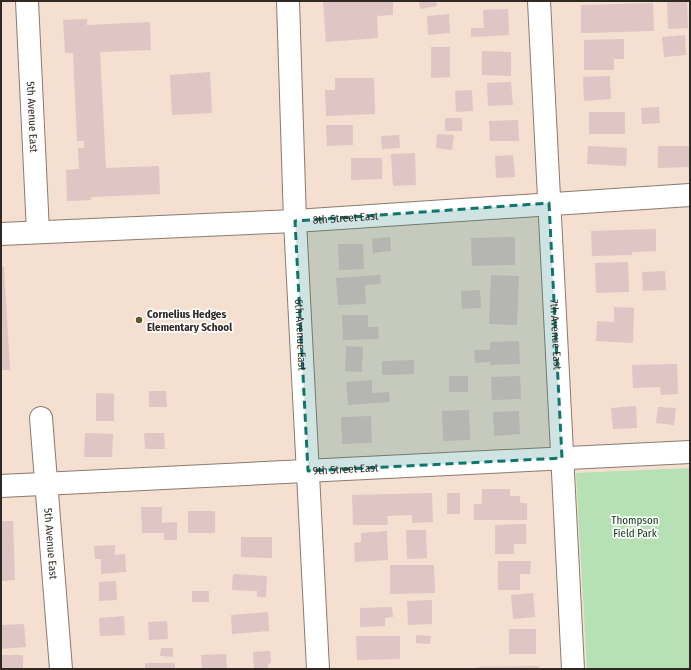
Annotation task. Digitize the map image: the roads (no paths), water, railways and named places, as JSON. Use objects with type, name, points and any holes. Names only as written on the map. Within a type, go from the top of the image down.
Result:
[{"type":"street","name":"5th Avenue East","points":[[27,1],[38,232]]},
{"type":"street","name":"6th Avenue East","points":[[288,1],[295,221],[318,669]]},
{"type":"street","name":"7th Avenue East","points":[[538,1],[573,669]]},
{"type":"street","name":"8th Street East","points":[[1,234],[295,221],[549,203],[690,195]]},
{"type":"street","name":"5th Avenue East","points":[[42,418],[45,484],[60,669]]},
{"type":"street","name":"9th Street East","points":[[1,486],[690,452]]},
{"type":"place","name":"Cornelius Hedges Elementary School","points":[[139,320]]},
{"type":"park label","name":"Thompson Field Park","points":[[635,526]]}]
